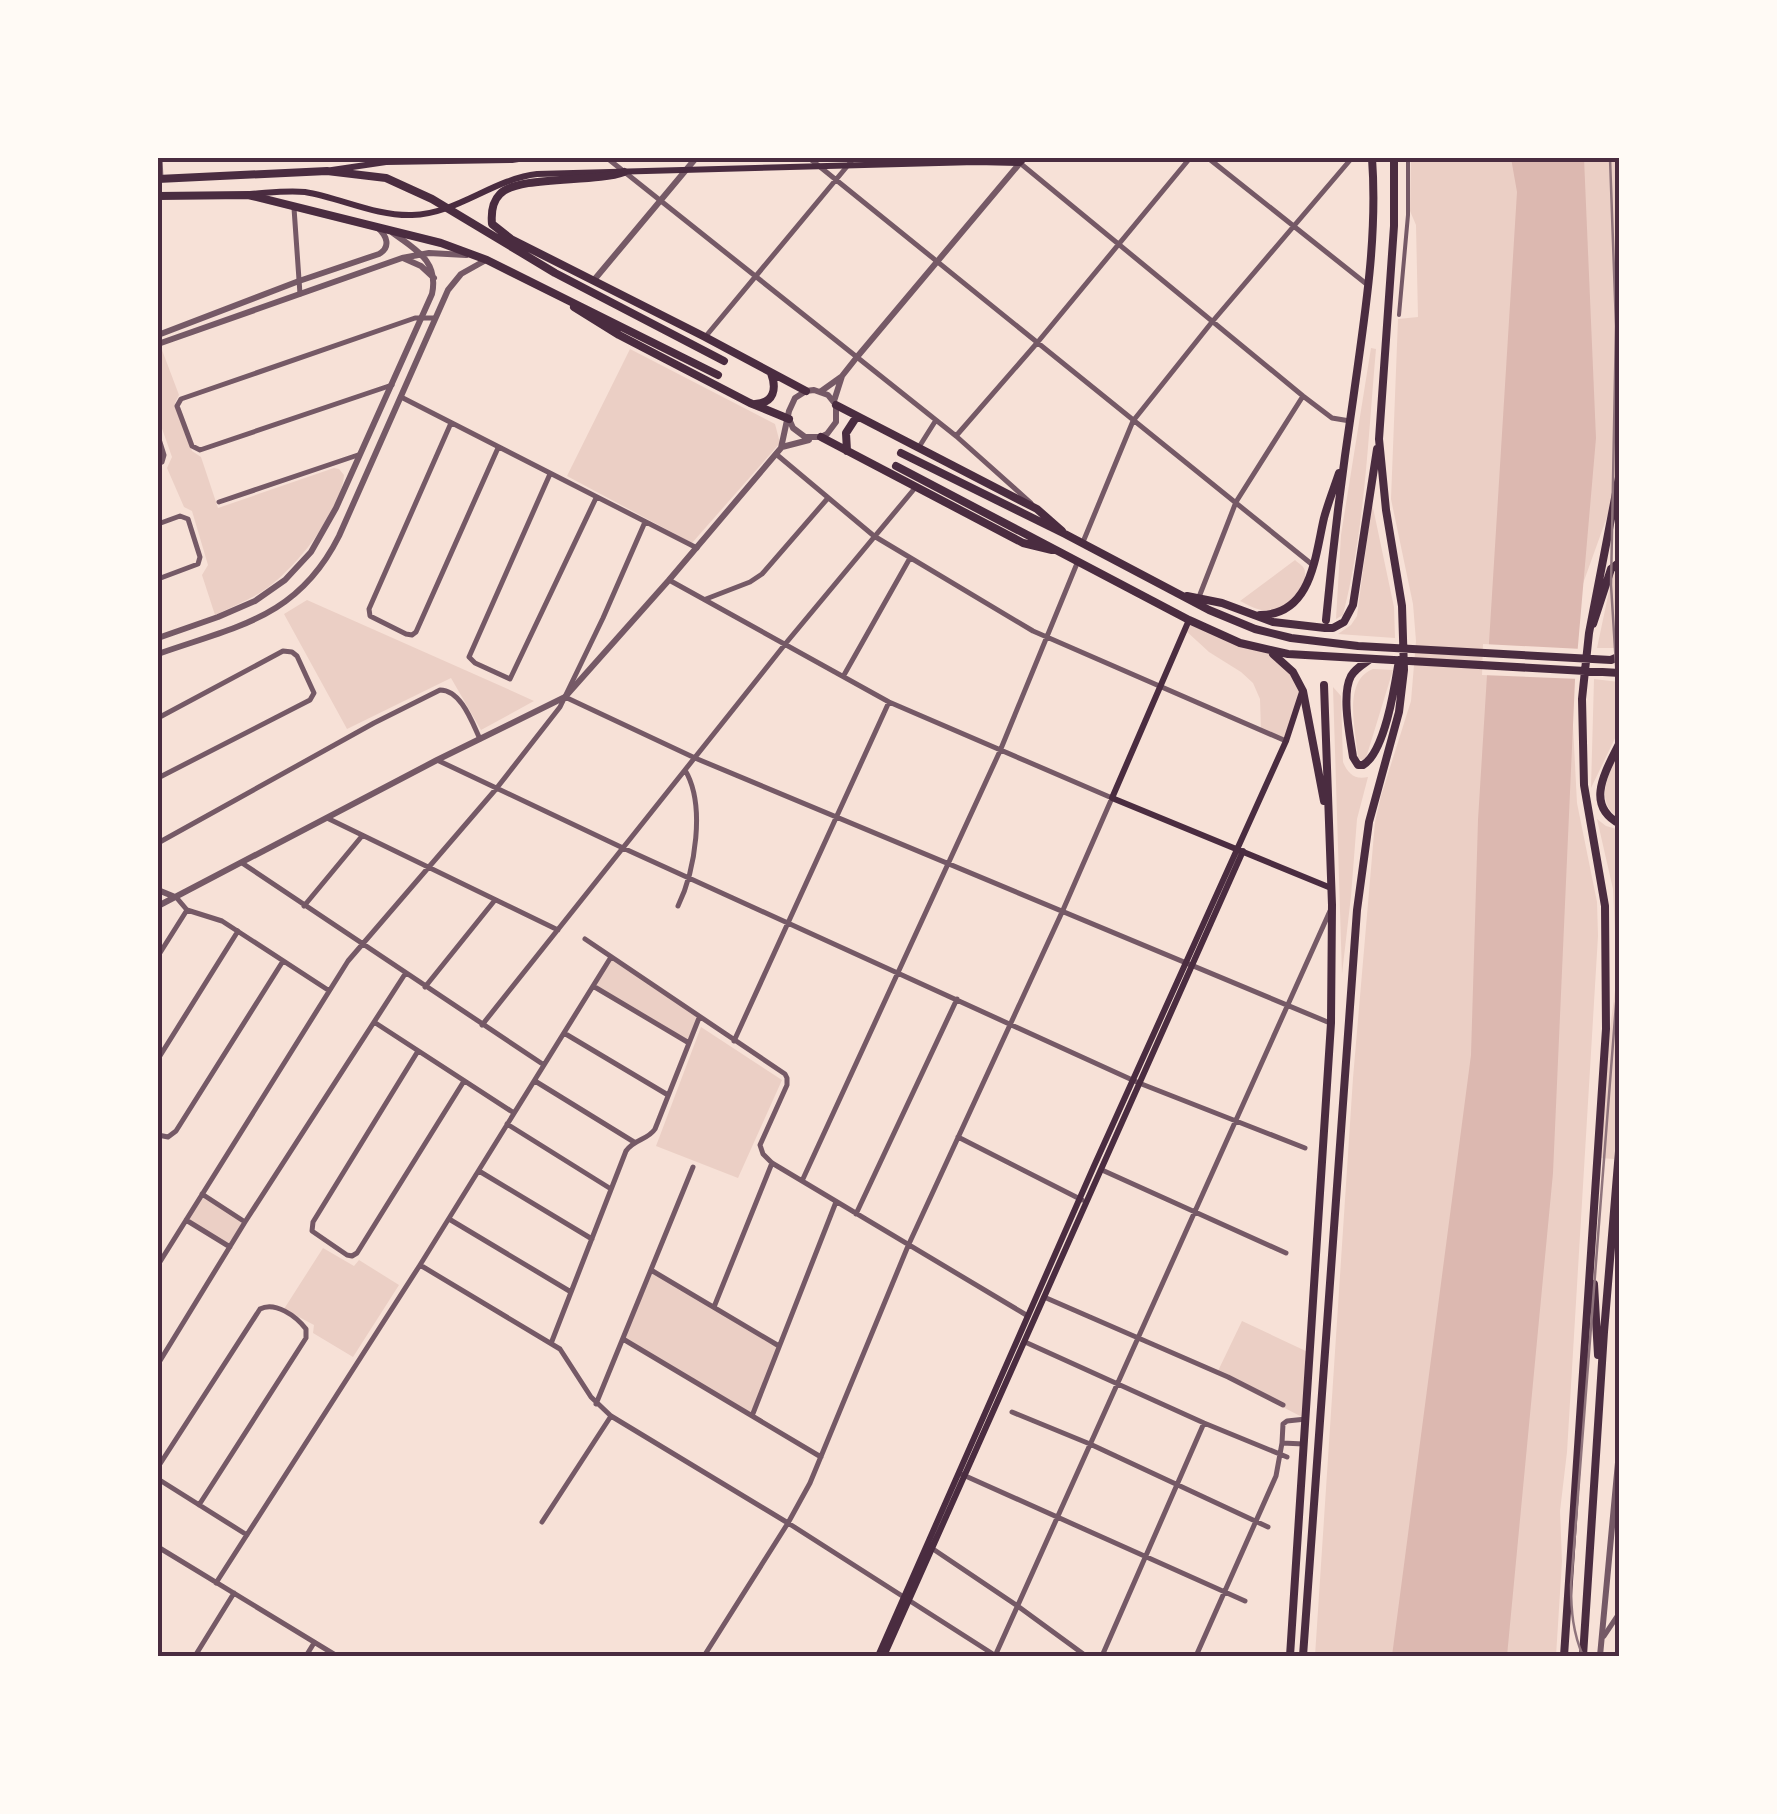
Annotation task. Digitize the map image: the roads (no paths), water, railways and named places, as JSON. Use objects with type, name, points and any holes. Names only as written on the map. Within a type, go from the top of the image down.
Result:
[{"type":"highway","points":[[1326,620],[1369,286],[1372,158]]},
{"type":"highway","points":[[1182,596],[1200,597],[1283,624],[1325,628],[1339,626],[1348,616],[1379,438],[1394,226],[1394,158]]},
{"type":"highway","points":[[159,179],[328,170],[395,181],[530,260],[724,361]]},
{"type":"highway","points":[[624,172],[516,186],[500,194],[491,212],[492,224],[505,236],[806,391]]},
{"type":"highway","points":[[158,196],[248,195],[441,243],[487,260],[718,374]]},
{"type":"highway","points":[[521,244],[530,260]]},
{"type":"highway","points":[[555,273],[591,278]]},
{"type":"highway","points":[[567,300],[589,318],[750,404],[789,419]]},
{"type":"highway","points":[[750,404],[763,403],[773,394],[772,372]]},
{"type":"highway","points":[[834,403],[1037,508],[1065,534]]},
{"type":"highway","points":[[846,452],[846,433],[857,416]]},
{"type":"highway","points":[[819,438],[1023,544],[1056,550]]},
{"type":"highway","points":[[1303,1656],[1357,910],[1369,822],[1402,699],[1404,670],[1404,626],[1379,438]]},
{"type":"highway","points":[[901,453],[1182,596],[1278,636],[1327,644],[1615,658]]},
{"type":"highway","points":[[1256,615],[1277,612],[1294,603],[1306,590],[1344,459]]},
{"type":"highway","points":[[896,466],[1189,620],[1270,651],[1369,660],[1619,672]]},
{"type":"highway","points":[[1564,1656],[1606,1029],[1604,906],[1583,774],[1582,699],[1589,633],[1620,472]]},
{"type":"highway","points":[[1589,633],[1612,569],[1620,562]]},
{"type":"highway","points":[[1369,660],[1352,673],[1346,696],[1352,757],[1362,766],[1372,758],[1388,710],[1404,626]]},
{"type":"highway","points":[[1270,651],[1293,672],[1303,691],[1328,825]]},
{"type":"highway","points":[[1290,1656],[1332,1023],[1324,685]]},
{"type":"highway","points":[[1620,742],[1600,790],[1602,807],[1620,824]]},
{"type":"highway","points":[[1583,1656],[1620,1139]]},
{"type":"highway","points":[[1592,1253],[1600,1390]]},
{"type":"main road","points":[[328,170],[386,162],[526,158]]},
{"type":"main road","points":[[248,195],[309,193],[380,212],[412,215],[442,210],[506,180],[537,174],[1020,159]]},
{"type":"main road","points":[[1189,620],[1112,798],[1331,888]]},
{"type":"main road","points":[[881,1656],[1240,850],[1303,691]]},
{"type":"main road","points":[[1020,1340],[1040,1295]]},
{"type":"street","points":[[159,179],[160,158]]},
{"type":"street","points":[[607,158],[956,436],[1037,508]]},
{"type":"street","points":[[591,278],[696,158]]},
{"type":"street","points":[[809,158],[1314,566]]},
{"type":"street","points":[[705,337],[854,158]]},
{"type":"street","points":[[956,436],[1190,158]]},
{"type":"street","points":[[1208,158],[1369,286]]},
{"type":"street","points":[[1399,315],[1408,215],[1408,158]]},
{"type":"street","points":[[820,392],[842,376],[1020,159],[1303,396],[1332,418],[1350,421]]},
{"type":"street","points":[[1083,544],[1133,422],[1351,159]]},
{"type":"street","points":[[294,208],[300,294]]},
{"type":"street","points":[[158,335],[382,252],[386,239],[377,228]]},
{"type":"street","points":[[158,638],[241,608],[268,593],[311,552],[326,528],[432,294],[434,278],[429,264],[390,231]]},
{"type":"street","points":[[158,344],[402,258],[420,254],[476,255]]},
{"type":"street","points":[[402,258],[434,278]]},
{"type":"street","points":[[158,654],[280,607],[318,572],[332,550],[454,280],[487,260]]},
{"type":"street","points":[[392,385],[197,450],[177,406],[199,392],[423,317],[434,318]]},
{"type":"street","points":[[778,451],[827,434],[836,422],[834,403],[842,376]]},
{"type":"street","points":[[158,906],[565,697],[778,451],[791,404],[800,394],[820,392],[834,403]]},
{"type":"street","points":[[1200,597],[1236,502],[1303,396]]},
{"type":"street","points":[[402,397],[697,548]]},
{"type":"street","points":[[789,419],[798,434],[819,438]]},
{"type":"street","points":[[918,448],[936,420]]},
{"type":"street","points":[[451,424],[368,609],[370,616],[406,634],[412,635],[418,628],[498,448]]},
{"type":"street","points":[[374,426],[386,432]]},
{"type":"street","points":[[158,436],[164,455],[160,463]]},
{"type":"street","points":[[778,451],[874,536],[1047,638],[1286,740]]},
{"type":"street","points":[[220,502],[361,454]]},
{"type":"street","points":[[550,474],[470,657],[475,663],[510,679],[596,498]]},
{"type":"street","points":[[482,1025],[915,488]]},
{"type":"street","points":[[706,599],[762,574],[828,498]]},
{"type":"street","points":[[158,524],[185,517],[200,557],[198,564],[158,579]]},
{"type":"street","points":[[158,1265],[328,990],[361,945],[552,718],[603,618],[645,522]]},
{"type":"street","points":[[844,675],[910,558]]},
{"type":"street","points":[[802,1180],[950,863],[1078,561]]},
{"type":"street","points":[[669,580],[889,702],[1112,798],[908,1246],[822,1457],[788,1524],[704,1656]]},
{"type":"street","points":[[158,718],[283,652],[297,656],[313,689],[310,700],[158,778]]},
{"type":"street","points":[[158,843],[440,690],[456,695],[480,739]]},
{"type":"street","points":[[565,697],[694,758],[1332,1023]]},
{"type":"street","points":[[734,1041],[889,702]]},
{"type":"street","points":[[438,760],[1136,1081],[1304,1148]]},
{"type":"street","points":[[678,906],[688,878],[694,841],[696,794],[685,770]]},
{"type":"street","points":[[327,818],[558,930]]},
{"type":"street","points":[[304,906],[362,836]]},
{"type":"street","points":[[242,863],[544,1066]]},
{"type":"street","points":[[158,890],[176,898],[187,910],[222,921],[328,990]]},
{"type":"street","points":[[425,987],[495,900]]},
{"type":"street","points":[[420,1265],[551,1342],[566,1355],[596,1404],[611,1416],[996,1656],[1332,906]]},
{"type":"street","points":[[158,956],[187,910]]},
{"type":"street","points":[[158,1059],[238,931]]},
{"type":"street","points":[[585,939],[788,1078],[761,1141],[763,1154],[772,1163],[1028,1316]]},
{"type":"street","points":[[216,1583],[611,958]]},
{"type":"street","points":[[158,1135],[168,1137],[176,1131],[284,962]]},
{"type":"street","points":[[158,1364],[406,974]]},
{"type":"street","points":[[593,986],[689,1043]]},
{"type":"street","points":[[856,1214],[957,999]]},
{"type":"street","points":[[551,1342],[626,1151],[634,1142],[652,1134],[699,1018]]},
{"type":"street","points":[[374,1022],[514,1113]]},
{"type":"street","points":[[564,1033],[668,1095]]},
{"type":"street","points":[[418,1051],[313,1222],[312,1231],[347,1255],[352,1256],[361,1248],[464,1081]]},
{"type":"street","points":[[535,1080],[634,1142]]},
{"type":"street","points":[[507,1124],[611,1189]]},
{"type":"street","points":[[958,1137],[1082,1200]]},
{"type":"street","points":[[714,1308],[772,1163]]},
{"type":"street","points":[[596,1404],[693,1166]]},
{"type":"street","points":[[1097,1167],[1286,1253]]},
{"type":"street","points":[[478,1171],[592,1239]]},
{"type":"street","points":[[202,1194],[246,1222]]},
{"type":"street","points":[[752,1416],[836,1202]]},
{"type":"street","points":[[449,1219],[570,1292]]},
{"type":"street","points":[[186,1220],[230,1247]]},
{"type":"street","points":[[651,1270],[780,1346]]},
{"type":"street","points":[[1040,1295],[1283,1405]]},
{"type":"street","points":[[158,1467],[260,1309],[276,1307],[302,1323],[307,1333],[199,1505]]},
{"type":"street","points":[[623,1339],[822,1457]]},
{"type":"street","points":[[1020,1340],[1284,1456]]},
{"type":"street","points":[[1012,1412],[1090,1444],[1268,1528]]},
{"type":"street","points":[[542,1522],[611,1416]]},
{"type":"street","points":[[1196,1656],[1284,1456],[1285,1422],[1306,1419]]},
{"type":"street","points":[[1102,1656],[1204,1423]]},
{"type":"street","points":[[1600,1656],[1620,1440]]},
{"type":"street","points":[[1282,1443],[1304,1444]]},
{"type":"street","points":[[961,1474],[1245,1601]]},
{"type":"street","points":[[158,1479],[247,1534]]},
{"type":"street","points":[[929,1546],[1086,1656]]},
{"type":"street","points":[[1610,1546],[1620,1558]]},
{"type":"street","points":[[158,1548],[337,1656]]},
{"type":"street","points":[[195,1656],[234,1594]]},
{"type":"street","points":[[1602,1639],[1620,1612]]},
{"type":"street","points":[[306,1656],[314,1643]]},
{"type":"railway","points":[[1610,158],[1616,326],[1611,585],[1620,729]]},
{"type":"railway","points":[[1583,1656],[1573,1622],[1571,1585],[1620,953]]}]
